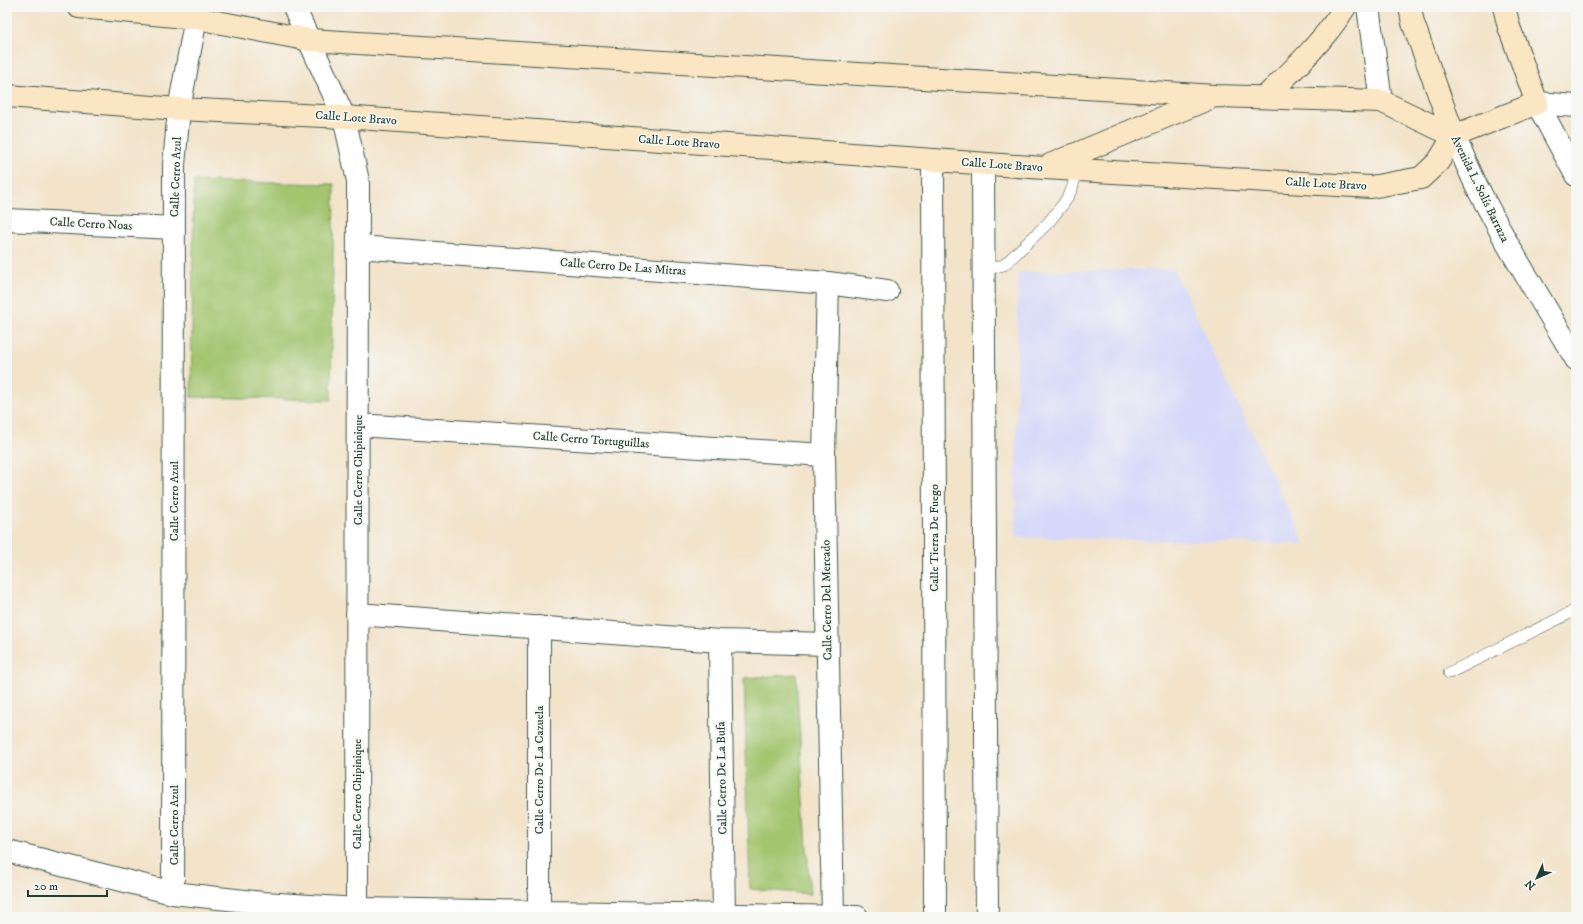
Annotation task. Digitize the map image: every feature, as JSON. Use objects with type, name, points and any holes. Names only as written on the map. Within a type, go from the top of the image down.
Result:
[{"type":"main road","points":[[79,7],[197,12],[310,40],[1215,96],[1265,96],[1381,101],[1454,136],[1537,104],[1509,26],[1504,7]]},
{"type":"main road","points":[[1265,96],[1299,65],[1345,7]]},
{"type":"main road","name":"Avenida L. Solís Barraza","points":[[1410,7],[1413,23],[1454,136]]},
{"type":"main road","name":"Calle Lote Bravo","points":[[7,96],[179,109],[344,117],[983,164],[1371,188],[1421,178],[1438,162],[1454,136]]},
{"type":"main road","points":[[1044,168],[1215,96]]},
{"type":"street","name":"Calle Cerro Chipinique","points":[[294,7],[344,117],[358,181],[357,909]]},
{"type":"street","points":[[1368,7],[1381,101]]},
{"type":"street","name":"Calle Cerro Azul","points":[[174,893],[174,165],[179,109],[197,12]]},
{"type":"street","points":[[1537,104],[1576,106]]},
{"type":"street","points":[[1537,104],[1576,175]]},
{"type":"street","name":"Avenida L. Solís Barraza","points":[[1454,136],[1477,187],[1508,244],[1576,360]]},
{"type":"street","name":"Calle Tierra De Fuego","points":[[933,160],[935,917]]},
{"type":"street","points":[[983,164],[987,917]]},
{"type":"street","name":"Calle Cerro Noas","points":[[7,220],[174,228]]},
{"type":"street","name":"Calle Cerro De Las Mitras","points":[[359,247],[828,283],[887,291]]},
{"type":"street","name":"Calle Cerro Del Mercado","points":[[828,283],[824,455],[833,917]]},
{"type":"street","name":"Calle Cerro Tortuguillas","points":[[358,425],[824,455]]},
{"type":"street","points":[[357,614],[720,641],[828,644]]},
{"type":"street","name":"Calle Cerro De La Cazuela","points":[[538,627],[539,912]]},
{"type":"street","name":"Calle Cerro De La Bufa","points":[[720,641],[724,915]]},
{"type":"street","points":[[7,851],[174,893],[264,903],[357,909],[857,917]]},
{"type":"lane","points":[[984,270],[1004,265],[1048,223],[1064,203],[1072,189],[1077,170]]},
{"type":"lane","points":[[1449,673],[1576,610]]},
{"type":"shaded area","points":[[1174,269],[1305,544],[1015,537],[1018,272]]},
{"type":"green space","points":[[194,181],[334,184],[331,400],[191,397]]},
{"type":"green space","points":[[796,674],[810,894],[750,889],[744,678]]}]
